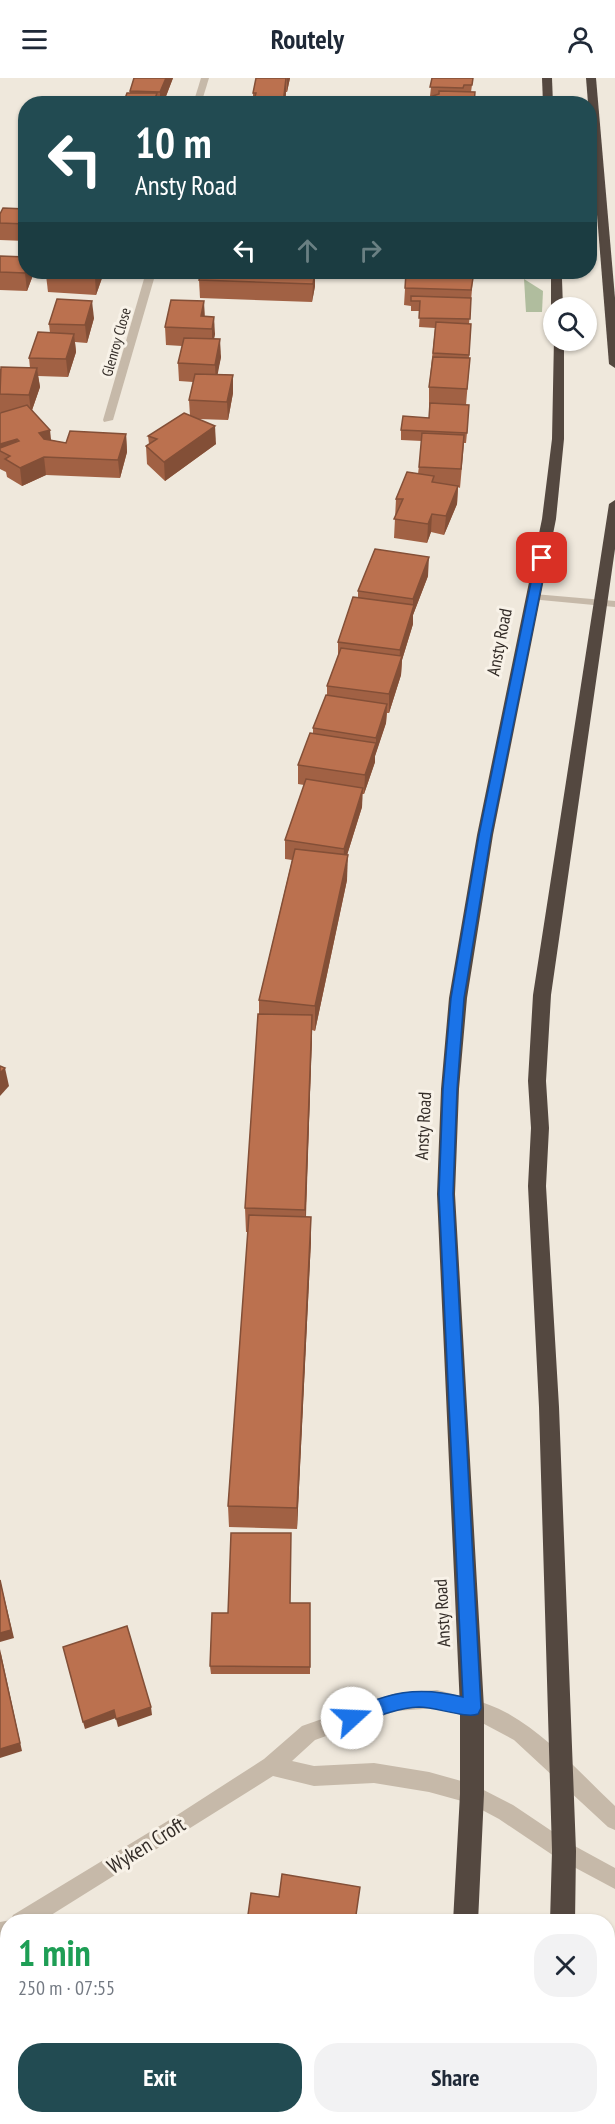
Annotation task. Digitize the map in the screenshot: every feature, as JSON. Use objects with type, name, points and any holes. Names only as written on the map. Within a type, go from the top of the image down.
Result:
[{"type":"highway","points":[[547,78],[548,96]]},
{"type":"highway","points":[[591,78],[592,96]]},
{"type":"highway","points":[[597,150],[615,364]]},
{"type":"highway","points":[[597,181],[599,174]]},
{"type":"highway","points":[[556,279],[557,297]]},
{"type":"highway","name":"Ansty Road","points":[[465,1914],[472,1794],[472,1708],[446,1194],[450,1089],[458,998],[485,835],[549,519],[558,439],[558,351]]},
{"type":"highway","points":[[561,1914],[564,1851],[549,1407],[537,1186],[540,1128],[537,1081],[542,995],[608,604],[615,504]]},
{"type":"street","points":[[199,96],[205,78]]},
{"type":"street","name":"Glenroy Close","points":[[108,420],[149,279]]},
{"type":"street","points":[[534,597],[608,604]]},
{"type":"street","name":"Wyken Croft","points":[[33,1914],[169,1832],[271,1766],[309,1733],[396,1702],[437,1699],[472,1708],[498,1719],[521,1733],[560,1767]]},
{"type":"street","points":[[271,1766],[314,1776],[374,1773],[429,1782],[472,1794],[506,1812],[564,1851],[615,1879]]},
{"type":"street","points":[[560,1767],[615,1820]]},
{"type":"green space","points":[[524,279],[543,291],[542,312],[526,312]]},
{"type":"building","points":[[134,78],[166,78],[160,92],[130,91]]},
{"type":"building","points":[[256,78],[286,78],[284,96],[255,96],[256,93],[253,93]]},
{"type":"building","points":[[432,78],[473,78],[472,85],[464,85],[463,88],[430,87]]},
{"type":"building","points":[[439,91],[475,92],[475,96],[433,96],[439,94]]},
{"type":"building","points":[[127,93],[157,93],[156,96],[126,96]]},
{"type":"building","points":[[3,208],[18,209],[18,224],[0,223]]},
{"type":"building","points":[[0,256],[18,257],[18,273],[0,272]]},
{"type":"building","points":[[199,279],[314,279],[313,284]]},
{"type":"building","points":[[406,279],[473,279],[471,290],[405,288]]},
{"type":"building","points":[[411,296],[471,298],[470,319],[419,318],[420,301],[411,301]]},
{"type":"building","points":[[57,299],[92,301],[85,325],[49,324]]},
{"type":"building","points":[[171,300],[204,301],[201,316],[214,317],[212,329],[165,327]]},
{"type":"building","points":[[436,322],[471,324],[469,355],[433,353]]},
{"type":"building","points":[[38,332],[74,334],[66,359],[29,358]]},
{"type":"building","points":[[184,338],[220,339],[215,365],[178,363]]},
{"type":"building","points":[[433,357],[470,358],[467,389],[429,387]]},
{"type":"building","points":[[1,367],[37,368],[29,395],[0,394]]},
{"type":"building","points":[[195,374],[233,375],[227,402],[189,400]]},
{"type":"building","points":[[430,403],[469,405],[467,433],[401,430],[403,416],[429,418]]},
{"type":"building","points":[[27,405],[50,430],[39,433],[44,439],[66,443],[70,431],[126,434],[118,460],[44,457],[20,468],[5,459],[10,456],[0,451],[0,448],[19,441],[17,439],[0,444],[0,413]]},
{"type":"building","points":[[184,413],[215,426],[164,462],[146,446],[157,439],[148,436]]},
{"type":"building","points":[[422,433],[464,435],[461,469],[419,467]]},
{"type":"building","points":[[407,472],[434,476],[432,482],[458,486],[446,516],[432,514],[428,524],[394,519],[403,499],[396,499]]},
{"type":"building","points":[[375,549],[429,557],[413,599],[358,591]]},
{"type":"building","points":[[353,597],[414,605],[400,650],[338,642]]},
{"type":"building","points":[[341,648],[402,656],[389,694],[327,686]]},
{"type":"building","points":[[326,695],[387,704],[376,738],[313,728]]},
{"type":"building","points":[[310,733],[376,743],[365,775],[298,765]]},
{"type":"building","points":[[306,779],[363,788],[344,849],[285,840]]},
{"type":"building","points":[[295,849],[348,855],[315,1006],[259,1000]]},
{"type":"building","points":[[258,1014],[312,1015],[305,1210],[245,1208]]},
{"type":"building","points":[[249,1215],[311,1217],[297,1508],[228,1506]]},
{"type":"building","points":[[231,1533],[291,1533],[290,1603],[310,1603],[310,1667],[210,1666],[212,1613],[228,1613]]},
{"type":"building","points":[[0,1580],[11,1630],[0,1633]]},
{"type":"building","points":[[127,1626],[151,1707],[116,1719],[114,1710],[83,1722],[63,1647]]},
{"type":"building","points":[[0,1653],[20,1743],[0,1749]]},
{"type":"building","points":[[282,1874],[360,1887],[356,1914],[248,1914],[251,1893],[279,1897]]},
{"type":"route","points":[[352,1718],[396,1702],[417,1699],[437,1699],[472,1708],[446,1194],[450,1089],[458,998],[485,835],[542,558]]}]
